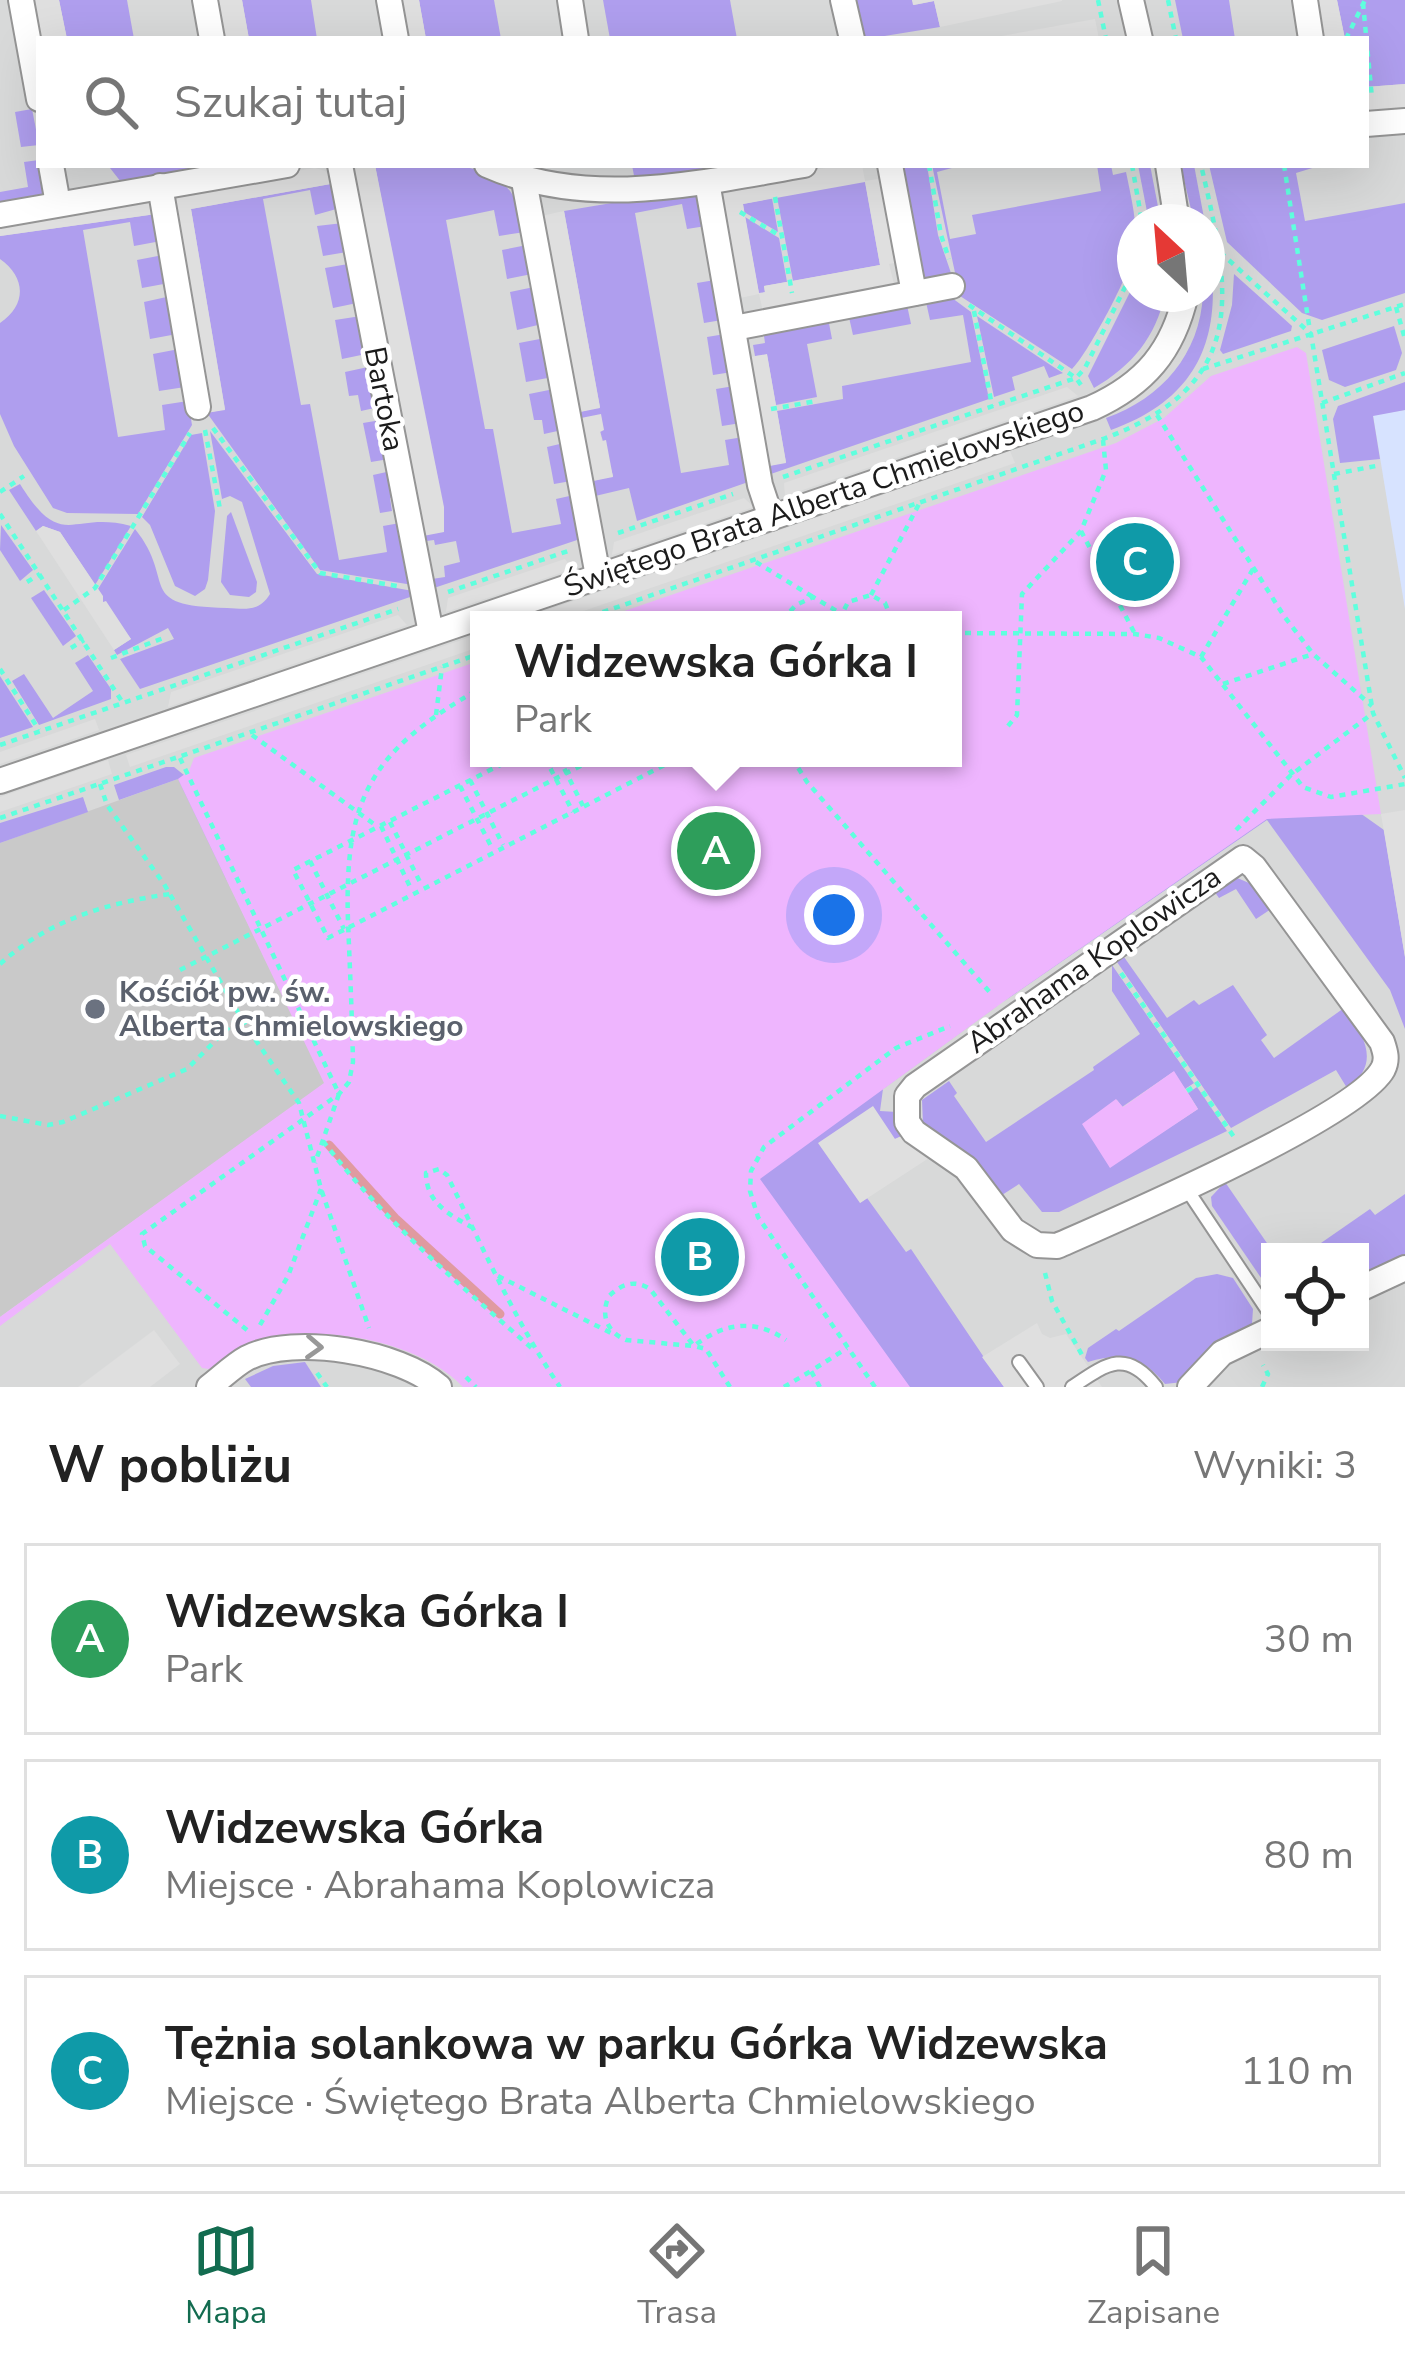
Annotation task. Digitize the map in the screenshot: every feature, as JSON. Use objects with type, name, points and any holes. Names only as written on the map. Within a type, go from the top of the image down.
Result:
[{"type":"street","points":[[21,0],[36,82]]},
{"type":"street","points":[[205,0],[211,36]]},
{"type":"street","points":[[388,0],[395,36]]},
{"type":"street","points":[[570,0],[576,36]]},
{"type":"street","points":[[843,0],[851,36]]},
{"type":"street","points":[[1131,0],[1139,36]]},
{"type":"street","points":[[1305,0],[1311,36]]},
{"type":"street","points":[[1370,124],[1405,121]]},
{"type":"street","points":[[52,168],[58,204]]},
{"type":"street","name":"Bartoka","points":[[341,168],[431,633]]},
{"type":"street","points":[[494,168],[524,182],[602,193],[708,187],[787,168]]},
{"type":"street","points":[[598,168],[602,193]]},
{"type":"street","points":[[891,168],[914,293]]},
{"type":"street","points":[[1168,168],[1174,204]]},
{"type":"street","points":[[0,215],[236,169]]},
{"type":"street","points":[[524,182],[598,576]]},
{"type":"street","points":[[160,186],[200,414]]},
{"type":"street","points":[[708,187],[760,485],[771,518]]},
{"type":"street","points":[[734,328],[914,293],[956,293]]},
{"type":"street","name":"Świętego Brata Alberta Chmielowskiego","points":[[495,611],[1092,408],[1130,389],[1156,364],[1176,332],[1181,312]]},
{"type":"street","name":"Świętego Brata Alberta Chmielowskiego","points":[[0,781],[470,620]]},
{"type":"street","name":"Abrahama Koplowicza","points":[[1248,860],[1396,1056],[1359,1094],[1246,1157],[1057,1246],[1037,1245],[1013,1230],[966,1168],[923,1140],[907,1122],[907,1096],[1107,951],[1235,861],[1248,860]]},
{"type":"street","points":[[1369,1285],[1405,1268]]},
{"type":"street","points":[[1190,1387],[1222,1353],[1261,1334]]},
{"type":"street","points":[[209,1387],[248,1358],[292,1346],[331,1347],[374,1358],[439,1387]]},
{"type":"lane","points":[[1186,1188],[1261,1300]]},
{"type":"lane","points":[[1018,1361],[1037,1387]]},
{"type":"lane","points":[[1072,1387],[1112,1363],[1136,1366],[1156,1387]]},
{"type":"path","points":[[1098,0],[1105,36]]},
{"type":"path","points":[[1168,0],[1175,36]]},
{"type":"path","points":[[1347,36],[1364,2]]},
{"type":"path","points":[[1364,2],[1366,36]]},
{"type":"path","points":[[930,168],[956,293],[1076,378],[1103,440],[1106,470],[1081,531],[1022,594],[1017,715],[1008,726]]},
{"type":"path","points":[[1133,168],[1139,204]]},
{"type":"path","points":[[962,633],[1159,638],[1201,657],[1303,787],[1331,797],[1405,781],[1372,706],[1283,168]]},
{"type":"path","points":[[770,171],[796,316]]},
{"type":"path","points":[[708,187],[782,237]]},
{"type":"path","points":[[1225,257],[1311,334]]},
{"type":"path","points":[[1203,369],[1405,304]]},
{"type":"path","points":[[1396,307],[1405,339]]},
{"type":"path","points":[[974,309],[992,406]]},
{"type":"path","points":[[1322,404],[1405,373]]},
{"type":"path","points":[[748,413],[817,401]]},
{"type":"path","points":[[200,414],[320,573],[420,591]]},
{"type":"path","points":[[200,414],[220,509]]},
{"type":"path","points":[[64,610],[95,588],[200,414]]},
{"type":"path","points":[[1157,415],[1252,569],[1313,654],[1372,706]]},
{"type":"path","points":[[1334,474],[1381,465]]},
{"type":"path","points":[[0,492],[24,476]]},
{"type":"path","points":[[843,611],[848,602],[871,595],[919,503]]},
{"type":"path","points":[[0,514],[123,703]]},
{"type":"path","points":[[1081,531],[1135,634]]},
{"type":"path","points":[[1132,531],[1160,585],[1139,595],[1125,569],[1112,542],[1132,531]]},
{"type":"path","points":[[754,560],[833,611]]},
{"type":"path","points":[[1106,579],[1125,569]]},
{"type":"path","points":[[1201,657],[1252,569]]},
{"type":"path","points":[[27,582],[40,574]]},
{"type":"path","points":[[871,595],[885,603],[888,611]]},
{"type":"path","points":[[791,611],[813,597]]},
{"type":"path","points":[[112,658],[166,637]]},
{"type":"path","points":[[71,648],[84,640]]},
{"type":"path","points":[[1222,684],[1313,654]]},
{"type":"path","points":[[0,818],[470,658]]},
{"type":"path","points":[[436,716],[442,667]]},
{"type":"path","points":[[0,669],[40,732]]},
{"type":"path","points":[[322,1189],[288,1276],[256,1332],[242,1328],[142,1242],[142,1234],[303,1121],[349,1082],[353,1062],[347,885],[356,814],[383,764],[407,736],[470,695]]},
{"type":"path","points":[[250,734],[379,826],[413,893]]},
{"type":"path","points":[[180,758],[339,1094],[315,1163]]},
{"type":"path","points":[[496,767],[293,870],[328,938],[660,767]]},
{"type":"path","points":[[550,767],[574,812]]},
{"type":"path","points":[[564,767],[584,807]]},
{"type":"path","points":[[180,970],[579,767]]},
{"type":"path","points":[[651,767],[653,771]]},
{"type":"path","points":[[798,767],[1009,1019]]},
{"type":"path","points":[[470,780],[504,847]]},
{"type":"path","points":[[100,784],[107,805],[170,895],[240,1016],[299,1103],[369,1328],[374,1358]]},
{"type":"path","points":[[460,786],[494,852]]},
{"type":"path","points":[[390,821],[423,888]]},
{"type":"path","points":[[310,862],[346,928]]},
{"type":"path","points":[[0,964],[34,937],[79,914],[133,899],[170,895]]},
{"type":"path","points":[[1107,951],[1246,1157]]},
{"type":"path","points":[[0,1116],[48,1125],[63,1123],[170,1079],[206,1054],[240,1016]]},
{"type":"path","points":[[1187,1091],[1198,1084]]},
{"type":"path","points":[[322,1141],[421,1248],[539,1354]]},
{"type":"path","points":[[473,1228],[437,1204],[424,1180],[426,1173],[439,1169],[447,1175],[560,1387]]},
{"type":"path","points":[[1037,1245],[1052,1301],[1091,1374]]},
{"type":"path","points":[[497,1276],[626,1340],[706,1349],[730,1387]]},
{"type":"path","points":[[616,1336],[607,1324],[605,1304],[618,1288],[640,1282],[650,1288],[694,1346]]},
{"type":"path","points":[[694,1346],[708,1335],[741,1324],[773,1331],[786,1340]]},
{"type":"path","points":[[784,1387],[848,1347]]},
{"type":"path","points":[[812,1371],[820,1387]]},
{"type":"shaded area","points":[[0,0],[1405,0],[1405,1387],[0,1387]]},
{"type":"shaded area","points":[[29,0],[59,0],[66,36],[38,36]]},
{"type":"shaded area","points":[[59,0],[127,0],[133,36],[66,36]]},
{"type":"shaded area","points":[[213,0],[242,0],[248,36],[219,36]]},
{"type":"shaded area","points":[[242,0],[311,0],[317,36],[248,36]]},
{"type":"shaded area","points":[[397,0],[419,0],[425,36],[403,36]]},
{"type":"shaded area","points":[[419,0],[494,0],[500,36],[425,36]]},
{"type":"shaded area","points":[[603,0],[730,0],[736,36],[609,36]]},
{"type":"shaded area","points":[[852,0],[912,0],[914,5],[934,1],[940,27],[865,36]]},
{"type":"shaded area","points":[[912,0],[1062,1],[940,27],[934,1],[913,5]]},
{"type":"shaded area","points":[[1175,0],[1229,0],[1235,36],[1182,36]]},
{"type":"shaded area","points":[[1315,0],[1337,0],[1344,36],[1321,36]]},
{"type":"shaded area","points":[[1337,0],[1405,0],[1405,84],[1369,87],[1369,36],[1344,36]]},
{"type":"shaded area","points":[[1095,19],[1098,36],[1002,36]]},
{"type":"shaded area","points":[[1405,84],[1405,113],[1369,117],[1369,87]]},
{"type":"shaded area","points":[[32,109],[36,145],[21,147],[15,112]]},
{"type":"shaded area","points":[[36,160],[46,190],[41,196],[0,202],[0,192],[28,187],[24,162]]},
{"type":"shaded area","points":[[110,168],[199,168],[121,182]]},
{"type":"shaded area","points":[[315,168],[336,183],[191,209],[225,410],[206,413],[175,199],[191,189]]},
{"type":"shaded area","points":[[357,168],[376,168],[444,507],[444,532],[418,537],[353,174]]},
{"type":"shaded area","points":[[376,168],[468,168],[501,182],[514,198],[525,232],[499,236],[494,210],[446,220],[485,429],[493,429],[512,533],[561,524],[556,499],[574,495],[583,538],[428,590],[432,579],[445,577],[444,566],[460,562],[456,541],[419,542],[418,537],[441,519]]},
{"type":"shaded area","points":[[633,168],[714,168],[635,181]]},
{"type":"shaded area","points":[[826,168],[863,168],[865,181],[884,178],[900,262],[889,264],[895,288],[763,312],[759,294],[735,299],[719,191],[729,184]],"holes":[[[865,182],[880,265],[764,286],[765,292],[759,293],[743,204]]]},
{"type":"shaded area","points":[[900,168],[927,168],[938,235],[952,276],[926,280],[920,274]]},
{"type":"shaded area","points":[[933,168],[952,168],[937,172],[950,239],[976,234],[972,215],[1101,191],[1097,168],[1112,168],[1113,175],[1126,172],[1132,204],[1117,204],[1117,292],[1072,369],[960,296]]},
{"type":"shaded area","points":[[1139,168],[1151,168],[1158,204],[1146,204]]},
{"type":"shaded area","points":[[1183,168],[1195,168],[1201,204],[1190,204]]},
{"type":"shaded area","points":[[1210,168],[1312,168],[1296,173],[1305,221],[1405,203],[1405,293],[1322,320],[1302,313],[1227,242],[1225,204],[1218,204]]},
{"type":"shaded area","points":[[865,181],[880,265],[793,281],[777,197]]},
{"type":"shaded area","points":[[336,183],[340,208],[315,215],[310,190],[263,199],[301,405],[310,404],[339,560],[387,552],[383,526],[400,523],[413,585],[320,570],[207,413],[225,409],[191,209]]},
{"type":"shaded area","points":[[689,190],[698,193],[706,226],[687,229],[682,204],[635,213],[681,473],[729,465],[725,440],[743,437],[751,481],[637,521],[629,488],[591,497],[588,482],[613,476],[600,431],[576,419],[575,413],[600,407],[564,211]]},
{"type":"shaded area","points":[[147,198],[156,214],[0,236],[0,222]]},
{"type":"shaded area","points":[[772,198],[778,232],[744,212],[743,204]]},
{"type":"shaded area","points":[[564,211],[600,408],[575,413],[541,216]]},
{"type":"shaded area","points":[[156,214],[161,241],[134,246],[130,222],[83,230],[118,437],[165,430],[162,405],[188,401],[192,425],[138,514],[67,513],[53,508],[0,414],[0,323],[15,308],[20,291],[15,274],[0,259],[0,236]]},
{"type":"shaded area","points":[[745,217],[779,238],[787,282],[764,286],[765,293],[759,294]]},
{"type":"shaded area","points":[[343,223],[347,252],[323,256],[317,226]]},
{"type":"shaded area","points":[[527,245],[532,274],[507,279],[502,250]]},
{"type":"shaded area","points":[[163,255],[169,283],[142,288],[137,260]]},
{"type":"shaded area","points":[[348,264],[357,303],[333,308],[325,268]]},
{"type":"shaded area","points":[[1234,274],[1292,326],[1291,331],[1223,354],[1220,350],[1232,305]]},
{"type":"shaded area","points":[[715,280],[722,320],[704,323],[697,283]]},
{"type":"shaded area","points":[[534,287],[542,324],[517,330],[510,292]]},
{"type":"shaded area","points":[[948,295],[971,312],[989,399],[765,476],[764,467],[786,462],[777,411],[843,399],[842,386],[971,362],[963,315],[930,320],[926,302]]},
{"type":"shaded area","points":[[171,296],[177,334],[150,339],[144,302]]},
{"type":"shaded area","points":[[907,305],[911,324],[853,335],[848,313]]},
{"type":"shaded area","points":[[1120,312],[1159,312],[1149,337],[1120,370],[1094,388],[1088,376]]},
{"type":"shaded area","points":[[1201,312],[1212,312],[1201,356],[1187,379],[1143,416],[1111,430],[1106,418],[1144,399],[1174,371]]},
{"type":"shaded area","points":[[361,316],[366,354],[342,359],[335,320]]},
{"type":"shaded area","points":[[977,316],[1063,373],[1049,378],[1044,366],[1012,377],[1015,390],[994,397]]},
{"type":"shaded area","points":[[828,318],[832,339],[807,344],[817,397],[776,405],[767,355],[755,356],[753,345],[765,343],[763,329]]},
{"type":"shaded area","points":[[1394,326],[1402,353],[1396,370],[1345,387],[1329,380],[1322,350]]},
{"type":"shaded area","points":[[725,334],[732,372],[713,375],[707,337]]},
{"type":"shaded area","points":[[545,338],[553,377],[526,382],[519,343]]},
{"type":"shaded area","points":[[1297,347],[1306,353],[1381,814],[1267,819],[1003,1002],[760,1179],[910,1387],[463,1387],[419,1356],[392,1346],[362,1338],[302,1334],[244,1346],[209,1369],[202,1368],[110,1244],[0,1326],[0,1317],[324,1083],[178,779],[189,771],[194,758],[470,664],[470,767],[962,767],[962,611],[624,611],[1116,443],[1164,418],[1211,376]]},
{"type":"shaded area","points":[[179,349],[185,387],[159,391],[153,354]]},
{"type":"shaded area","points":[[767,354],[786,463],[764,467],[745,358]]},
{"type":"shaded area","points":[[368,367],[379,407],[361,411],[358,395],[349,396],[345,372]]},
{"type":"shaded area","points":[[1405,382],[1405,410],[1373,416],[1380,459],[1340,463],[1333,419],[1338,406]]},
{"type":"shaded area","points":[[734,386],[741,423],[722,426],[716,389]]},
{"type":"shaded area","points":[[1067,387],[1078,396],[785,496],[784,483]]},
{"type":"shaded area","points":[[554,389],[562,430],[544,434],[542,420],[534,420],[529,394]]},
{"type":"shaded area","points":[[1405,410],[1405,609],[1373,415]]},
{"type":"shaded area","points":[[601,414],[604,430],[600,432],[613,477],[588,482],[576,419]]},
{"type":"shaded area","points":[[381,420],[389,459],[371,462],[363,423]]},
{"type":"shaded area","points":[[210,431],[317,574],[413,591],[413,596],[140,689],[120,659],[174,639],[168,628],[117,655],[114,650],[131,639],[98,589],[135,529],[162,588],[179,602],[246,609],[257,607],[270,594],[242,502],[230,496],[222,499]]},
{"type":"shaded area","points":[[202,433],[215,511],[208,580],[195,596],[175,586],[150,525],[142,517],[191,435]]},
{"type":"shaded area","points":[[564,443],[571,481],[554,484],[547,447]]},
{"type":"shaded area","points":[[1010,451],[1015,463],[583,611],[544,611]]},
{"type":"shaded area","points":[[391,471],[392,511],[380,513],[373,475]]},
{"type":"shaded area","points":[[20,484],[35,505],[58,523],[131,526],[95,585],[60,532],[43,526],[36,531],[9,490]]},
{"type":"shaded area","points":[[744,498],[754,507],[612,555],[614,542]]},
{"type":"shaded area","points":[[231,512],[257,582],[256,592],[249,597],[230,595],[221,582]]},
{"type":"shaded area","points":[[1,525],[33,570],[20,581],[0,550]]},
{"type":"shaded area","points":[[43,526],[60,532],[131,639],[114,650],[36,531]]},
{"type":"shaded area","points":[[565,559],[572,569],[446,612],[448,598]]},
{"type":"shaded area","points":[[44,590],[76,636],[63,646],[31,598]]},
{"type":"shaded area","points":[[398,615],[407,625],[168,707],[171,692]]},
{"type":"shaded area","points":[[470,637],[470,650],[130,767],[126,755]]},
{"type":"shaded area","points":[[88,655],[111,689],[111,699],[39,725],[12,681],[24,674],[53,718],[93,691],[75,663]]},
{"type":"shaded area","points":[[0,676],[33,727],[0,738]]},
{"type":"shaded area","points":[[95,719],[99,730],[0,764],[0,752]]},
{"type":"shaded area","points":[[108,760],[112,774],[0,812],[0,797]]},
{"type":"shaded area","points":[[166,767],[184,775],[228,883],[178,779],[119,800],[114,785]]},
{"type":"shaded area","points":[[178,779],[325,1083],[0,1317],[0,843]]},
{"type":"shaded area","points":[[1282,786],[1343,801],[1384,830],[1405,957],[1405,1029],[1390,990],[1267,820],[1003,1002]]},
{"type":"shaded area","points":[[83,797],[88,812],[0,843],[0,823]]},
{"type":"shaded area","points":[[1405,810],[1405,957],[1381,814]]},
{"type":"shaded area","points":[[1235,877],[1256,886],[1271,909],[1256,919],[1236,889],[1219,898],[1212,888]]},
{"type":"shaded area","points":[[1124,957],[1167,1018],[1194,1000],[1199,1005],[1233,985],[1267,1035],[1261,1040],[1274,1058],[1344,1008],[1363,1039],[1364,1069],[1347,1088],[1336,1070],[1231,1128],[1117,962]]},
{"type":"shaded area","points":[[1112,965],[1194,1083],[1185,1089],[1173,1072],[1122,1107],[1117,1100],[1109,1167],[1198,1109],[1188,1093],[1197,1087],[1227,1131],[1059,1212],[1042,1212],[1019,1184],[1002,1195],[970,1156],[923,1125],[922,1100],[949,1081],[986,1142],[1094,1070],[1140,1034],[1112,991]]},
{"type":"shaded area","points":[[994,1002],[997,1006],[883,1089],[880,1111],[897,1112],[904,1135],[895,1139],[860,1203],[867,1198],[906,1252],[911,1249],[1004,1387],[881,1387],[763,1215],[756,1172]]},
{"type":"shaded area","points":[[1174,1071],[1198,1109],[1110,1168],[1082,1124],[1116,1099],[1123,1107]]},
{"type":"shaded area","points":[[873,1106],[895,1139],[904,1135],[929,1158],[860,1203],[818,1143]]},
{"type":"shaded area","points":[[1225,1182],[1267,1243],[1261,1243],[1261,1278],[1212,1206],[1211,1197]]},
{"type":"shaded area","points":[[1405,1194],[1405,1256],[1369,1274],[1369,1243],[1321,1243],[1370,1209],[1375,1215]]},
{"type":"shaded area","points":[[1217,1274],[1233,1278],[1253,1309],[1252,1324],[1214,1347],[1183,1382],[1165,1384],[1148,1367],[1131,1359],[1088,1362],[1085,1358],[1088,1348],[1196,1278]]},
{"type":"shaded area","points":[[1037,1323],[1050,1338],[1066,1334],[1102,1387],[1004,1387],[982,1357]]},
{"type":"shaded area","points":[[154,1330],[180,1364],[150,1387],[78,1387]]},
{"type":"shaded area","points":[[305,1362],[321,1387],[251,1387],[245,1379],[273,1366]]},
{"type":"waterway","points":[[329,1145],[395,1218],[500,1314]]},
{"type":"place","name":"Tężnia solankowa w parku Górka Widzewska","points":[[1135,562]]},
{"type":"place","name":"Widzewska Górka I","points":[[716,851]]},
{"type":"place","name":"Kościół pw. św. Alberta Chmielowskiego","points":[[95,1009]]},
{"type":"place","name":"Widzewska Górka","points":[[700,1257]]}]
